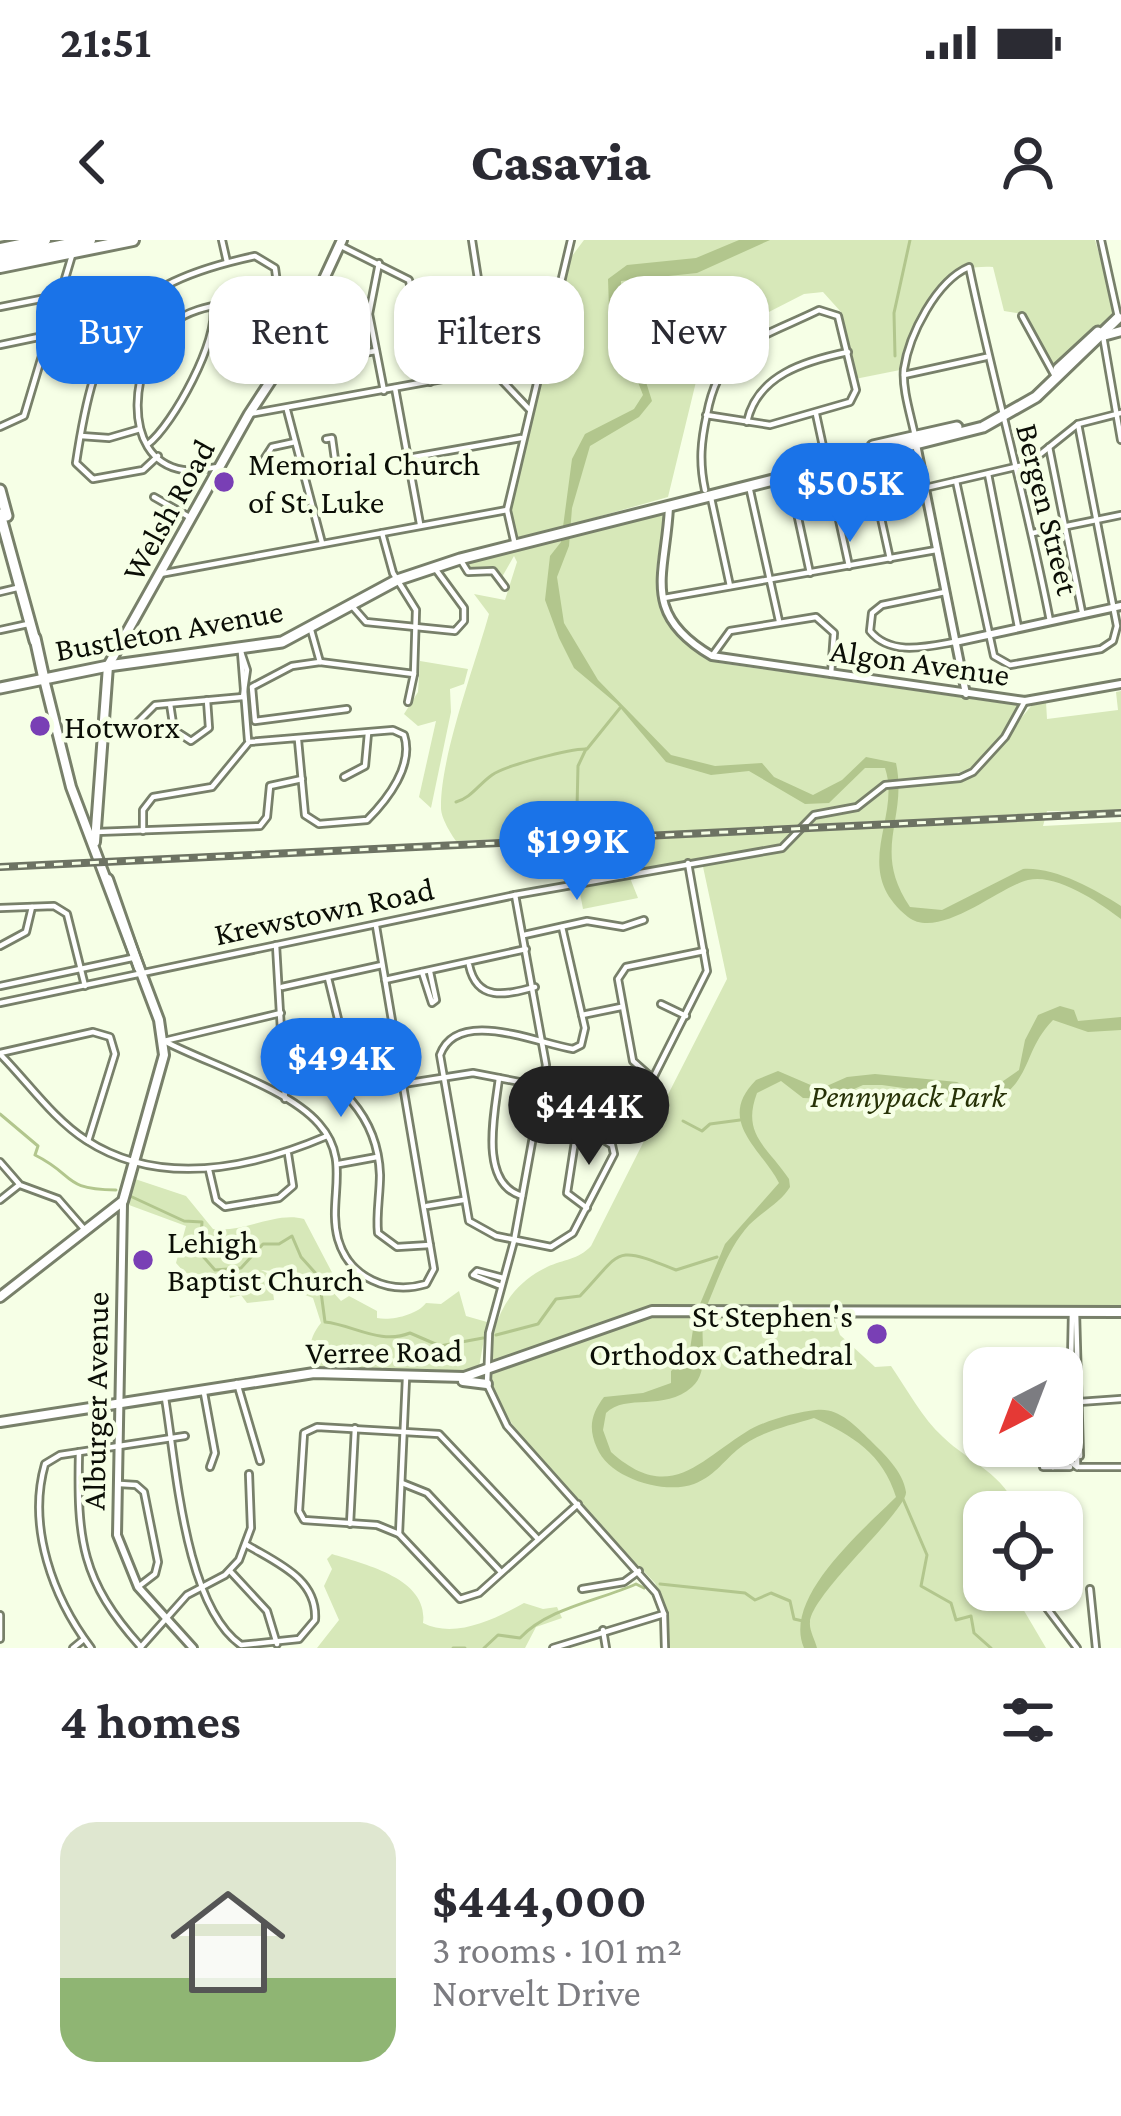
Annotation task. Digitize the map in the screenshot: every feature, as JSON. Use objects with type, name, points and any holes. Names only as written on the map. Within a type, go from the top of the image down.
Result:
[{"type":"highway","points":[[0,254],[12,240]]},
{"type":"highway","points":[[0,254],[45,240]]},
{"type":"highway","points":[[0,254],[34,260],[90,240]]},
{"type":"highway","points":[[0,254],[133,240]]},
{"type":"main road","name":"Welsh Road","points":[[326,276],[341,243]]},
{"type":"main road","name":"Bustleton Avenue","points":[[1054,376],[1120,322]]},
{"type":"main road","name":"Bustleton Avenue","points":[[826,460],[1001,416],[1120,322]]},
{"type":"main road","name":"Welsh Road","points":[[101,868],[94,849],[94,828],[108,666],[269,384]]},
{"type":"main road","name":"Bustleton Avenue","points":[[0,688],[134,662],[242,652],[311,630],[397,580],[434,567],[915,439]]},
{"type":"main road","name":"Bustleton Avenue","points":[[708,492],[788,470]]},
{"type":"main road","points":[[0,490],[16,568]]},
{"type":"main road","points":[[0,514],[64,763],[94,828]]},
{"type":"main road","points":[[27,611],[35,641]]},
{"type":"main road","points":[[120,645],[122,655],[134,662]]},
{"type":"main road","points":[[101,868],[140,972]]},
{"type":"main road","points":[[0,1297],[123,1201],[164,1041],[101,868]]},
{"type":"main road","name":"Verree Road","points":[[0,1423],[202,1387],[314,1373],[449,1379],[485,1372],[626,1316],[690,1311],[1121,1312]]},
{"type":"main road","points":[[449,1379],[487,1384]]},
{"type":"street","points":[[222,240],[227,262]]},
{"type":"street","points":[[472,240],[478,276]]},
{"type":"street","points":[[515,544],[507,511],[571,240]]},
{"type":"street","points":[[1101,240],[1120,322]]},
{"type":"street","points":[[341,243],[402,276]]},
{"type":"street","points":[[65,276],[71,248]]},
{"type":"street","points":[[176,276],[227,262],[267,260],[276,276]]},
{"type":"street","points":[[379,263],[368,302],[384,391]]},
{"type":"street","name":"Bergen Street","points":[[904,375],[932,303],[944,285],[969,267],[1001,416],[1019,467],[1050,621]]},
{"type":"street","points":[[0,307],[36,300]]},
{"type":"street","points":[[706,416],[770,425],[844,406],[855,395],[848,352],[833,311],[819,310],[727,359],[713,381],[706,416],[699,453],[730,586]]},
{"type":"street","points":[[1022,316],[1054,376]]},
{"type":"street","points":[[1103,336],[1121,440]]},
{"type":"street","points":[[0,345],[36,338]]},
{"type":"street","points":[[148,443],[165,431],[209,341]]},
{"type":"street","points":[[370,352],[376,351]]},
{"type":"street","points":[[747,422],[762,386],[813,360],[848,352]]},
{"type":"street","points":[[966,694],[904,375],[988,357]]},
{"type":"street","points":[[0,427],[23,416],[36,374]]},
{"type":"street","points":[[1112,381],[1121,379]]},
{"type":"street","points":[[95,384],[76,463],[85,476],[142,470],[158,456]]},
{"type":"street","points":[[141,384],[140,429],[158,456],[184,471],[219,466]]},
{"type":"street","points":[[249,414],[418,384]]},
{"type":"street","points":[[506,384],[530,409]]},
{"type":"street","points":[[395,388],[420,526]]},
{"type":"street","points":[[286,409],[322,543]]},
{"type":"street","points":[[925,488],[1019,467],[1078,424],[1119,413]]},
{"type":"street","points":[[816,414],[849,566]]},
{"type":"street","points":[[956,481],[994,656],[1010,665],[1107,646],[1116,634],[1117,606],[1078,424]]},
{"type":"street","points":[[80,436],[109,438],[140,429]]},
{"type":"street","points":[[306,474],[336,467],[332,438],[326,439]]},
{"type":"street","points":[[408,458],[524,438]]},
{"type":"street","points":[[268,464],[263,461],[272,447],[295,442]]},
{"type":"street","points":[[1049,447],[1082,614]]},
{"type":"street","points":[[867,453],[890,559]]},
{"type":"street","points":[[788,470],[809,573]]},
{"type":"street","points":[[988,474],[1018,628]]},
{"type":"street","points":[[749,484],[778,621]]},
{"type":"street","points":[[154,497],[191,518]]},
{"type":"street","points":[[669,503],[658,578],[662,599],[678,630],[712,656],[730,631],[816,617],[832,628],[831,674]]},
{"type":"street","points":[[160,574],[507,511]]},
{"type":"street","points":[[1033,533],[1121,515]]},
{"type":"street","points":[[382,533],[397,580],[416,610],[418,629],[408,702]]},
{"type":"street","points":[[662,599],[937,550]]},
{"type":"street","points":[[460,559],[468,572],[493,572],[505,587]]},
{"type":"street","points":[[352,606],[366,622],[455,631],[464,621],[464,608],[434,567]]},
{"type":"street","points":[[0,592],[21,587]]},
{"type":"street","points":[[945,592],[875,610],[870,631],[883,644],[910,648],[1117,606]]},
{"type":"street","points":[[0,630],[28,624]]},
{"type":"street","points":[[311,630],[320,662]]},
{"type":"street","points":[[143,831],[143,810],[153,797],[212,787],[249,742],[243,697],[248,673],[242,652]]},
{"type":"street","name":"Algon Avenue","points":[[712,656],[1025,701],[1121,684]]},
{"type":"street","points":[[347,710],[255,721],[252,688],[292,666],[320,662],[414,674]]},
{"type":"street","points":[[101,735],[131,729],[147,710],[243,697]]},
{"type":"street","points":[[170,704],[174,730],[192,741],[209,728],[207,700]]},
{"type":"street","name":"Krewstown Road","points":[[0,1003],[515,895],[789,845],[810,818],[857,807],[880,788],[960,778],[980,766],[1025,701]]},
{"type":"street","points":[[344,777],[365,766],[368,733]]},
{"type":"street","points":[[249,742],[402,733],[407,746],[400,775],[372,815],[353,823],[316,824],[305,815],[298,740]]},
{"type":"street","points":[[94,828],[260,826],[267,817],[270,786],[302,779]]},
{"type":"street","points":[[403,1084],[442,1077],[499,1078],[622,1102],[645,1094],[705,978],[688,863]]},
{"type":"street","points":[[515,895],[546,1044],[544,1086],[501,1286],[485,1372],[487,1384],[507,1426],[639,1571],[664,1614],[665,1648]]},
{"type":"street","points":[[0,908],[54,906],[69,916],[85,986]]},
{"type":"street","points":[[0,946],[26,932],[32,908]]},
{"type":"street","points":[[524,934],[587,921],[623,927],[644,920]]},
{"type":"street","points":[[164,1041],[284,1099],[314,1119],[339,1163],[338,1238],[351,1265],[379,1285],[407,1289],[427,1284],[434,1269],[376,925]]},
{"type":"street","points":[[537,1127],[599,1137],[613,1150],[586,1208],[561,1243],[542,1247],[477,1229],[463,1201],[442,1077],[442,1048],[462,1030],[573,1049],[583,1042],[582,1015],[562,927]]},
{"type":"street","points":[[277,945],[284,1099]]},
{"type":"street","points":[[385,980],[526,950]]},
{"type":"street","points":[[654,1079],[636,1068],[618,979],[626,967],[704,951]]},
{"type":"street","points":[[0,986],[132,958]]},
{"type":"street","points":[[468,963],[472,981],[483,992],[507,994],[535,987]]},
{"type":"street","points":[[280,987],[382,965]]},
{"type":"street","points":[[328,979],[339,1023],[362,1065]]},
{"type":"street","points":[[662,1004],[686,1016]]},
{"type":"street","points":[[582,1015],[621,1007]]},
{"type":"street","points":[[164,1041],[280,1013]]},
{"type":"street","points":[[0,1053],[93,1032],[109,1036],[115,1054],[88,1142]]},
{"type":"street","points":[[0,1053],[88,1142],[185,1171],[288,1154],[327,1136]]},
{"type":"street","points":[[339,1085],[362,1065],[398,1054]]},
{"type":"street","points":[[284,1058],[339,1085],[365,1119],[377,1157],[378,1233],[397,1247],[430,1244]]},
{"type":"street","points":[[499,1078],[493,1132],[498,1176],[505,1188],[522,1196]]},
{"type":"street","points":[[576,1134],[565,1183],[567,1193],[586,1208]]},
{"type":"street","points":[[209,1170],[216,1200],[225,1207],[279,1198],[293,1186],[288,1154]]},
{"type":"street","points":[[339,1163],[377,1157]]},
{"type":"street","points":[[0,1162],[20,1185],[58,1199],[86,1230]]},
{"type":"street","points":[[0,1200],[20,1185]]},
{"type":"street","name":"Alburger Avenue","points":[[123,1201],[117,1535],[138,1587],[193,1648]]},
{"type":"street","points":[[424,1207],[463,1201]]},
{"type":"street","points":[[501,1286],[473,1275],[477,1271],[503,1278]]},
{"type":"street","points":[[1074,1312],[1074,1347]]},
{"type":"street","points":[[399,1534],[406,1378]]},
{"type":"street","points":[[237,1383],[260,1461]]},
{"type":"street","points":[[202,1387],[215,1453],[211,1467]]},
{"type":"street","points":[[164,1394],[202,1586],[234,1640],[250,1647],[306,1634],[315,1620],[314,1602],[302,1580],[247,1545]]},
{"type":"street","points":[[1083,1401],[1121,1399]]},
{"type":"street","points":[[538,1539],[440,1434],[312,1427],[303,1438],[301,1516],[311,1522],[377,1525],[399,1534],[454,1597],[466,1600],[501,1572],[578,1504]]},
{"type":"street","points":[[350,1523],[355,1428]]},
{"type":"street","points":[[92,1648],[64,1606],[47,1562],[41,1520],[45,1464],[79,1452],[185,1436]]},
{"type":"street","points":[[79,1452],[78,1522],[87,1568],[103,1601],[141,1648],[187,1595],[230,1571],[247,1545],[249,1474]]},
{"type":"street","points":[[1083,1464],[1121,1467]]},
{"type":"street","points":[[402,1483],[427,1492],[501,1572]]},
{"type":"street","points":[[117,1484],[136,1485],[146,1497],[158,1569],[138,1587]]},
{"type":"street","points":[[230,1571],[267,1611],[277,1644]]},
{"type":"street","points":[[582,1589],[624,1582],[639,1571]]},
{"type":"street","points":[[1090,1589],[1096,1648]]},
{"type":"street","points":[[1049,1611],[1077,1648]]},
{"type":"street","points":[[553,1648],[664,1614]]},
{"type":"street","points":[[0,1616],[0,1639]]},
{"type":"street","points":[[603,1630],[606,1648]]},
{"type":"street","points":[[73,1648],[85,1639]]},
{"type":"green space","name":"Pennypack Park","points":[[584,240],[1095,240],[1116,312],[1053,368],[1022,314],[1004,311],[993,267],[972,268],[941,284],[922,313],[900,370],[855,379],[841,312],[823,292],[804,294],[769,312],[769,276],[608,276],[608,384],[695,384],[668,497],[583,521],[583,530],[664,515],[656,579],[664,610],[692,646],[719,663],[1021,706],[1002,741],[1032,705],[1046,702],[1047,719],[1118,710],[1116,692],[1121,691],[1121,812],[1047,811],[1043,826],[1121,822],[1121,1308],[718,1307],[715,1314],[833,1315],[840,1335],[875,1367],[891,1366],[935,1429],[963,1453],[963,1467],[981,1467],[1007,1491],[963,1491],[963,1611],[1024,1611],[1046,1648],[668,1648],[667,1610],[655,1583],[535,1454],[498,1399],[490,1376],[494,1373],[621,1322],[667,1315],[653,1308],[631,1312],[497,1364],[489,1361],[499,1318],[522,1283],[591,1246],[644,1141],[633,1130],[645,1119],[655,1120],[727,979],[702,862],[789,848],[813,818],[860,809],[878,793],[857,805],[810,815],[784,846],[641,870],[634,833],[456,841],[443,816],[442,787],[489,614],[474,594],[505,600],[517,562],[514,556],[502,577],[493,568],[468,569],[466,564],[552,539],[551,530],[518,537],[510,508],[540,384],[584,384],[584,276],[565,276],[569,260]],"holes":[[[992,753],[974,775],[913,785],[913,780],[966,770]]]},
{"type":"green space","points":[[420,661],[468,669],[464,684],[450,689],[451,712],[431,808],[419,797],[436,721],[418,726],[404,714],[418,692]]},
{"type":"green space","points":[[630,878],[638,898],[583,909],[579,888]]},
{"type":"green space","points":[[135,1179],[186,1196],[213,1229],[304,1219],[337,1282],[332,1291],[341,1301],[349,1296],[377,1311],[377,1318],[403,1316],[426,1303],[441,1304],[459,1291],[466,1316],[487,1322],[479,1367],[464,1374],[319,1371],[310,1353],[321,1323],[313,1298],[300,1293],[282,1272],[261,1270],[271,1275],[274,1300],[247,1303],[241,1295],[230,1298],[227,1286],[241,1288],[254,1271],[226,1280],[185,1273],[176,1263],[186,1226],[129,1205]]},
{"type":"green space","points":[[332,1554],[376,1568],[405,1584],[422,1608],[423,1623],[435,1627],[475,1625],[524,1603],[543,1609],[557,1607],[562,1618],[536,1627],[525,1648],[317,1648],[339,1620],[324,1586],[332,1569],[327,1559]]},
{"type":"shaded area","points":[[739,240],[770,240],[697,273],[612,276],[627,265],[696,258]]},
{"type":"shaded area","points":[[639,384],[647,384],[652,401],[639,417],[590,446],[572,508],[569,546],[557,577],[564,623],[598,680],[671,755],[715,766],[762,763],[774,777],[813,795],[842,780],[866,757],[896,763],[893,868],[910,907],[942,910],[1023,869],[1035,869],[1074,880],[1110,899],[1121,906],[1121,919],[1078,891],[1039,879],[1016,885],[952,918],[921,923],[891,899],[882,881],[885,768],[865,768],[829,803],[805,804],[749,771],[711,775],[666,762],[617,704],[574,668],[545,600],[550,556],[561,542],[572,459],[585,434],[634,409],[643,395]]},
{"type":"shaded area","points":[[1060,1006],[1074,1010],[1078,1021],[1121,1017],[1121,1030],[1088,1032],[1053,1020],[1012,1088],[986,1106],[960,1096],[882,1085],[863,1085],[832,1099],[803,1098],[781,1081],[757,1093],[755,1130],[790,1187],[749,1225],[729,1254],[703,1318],[702,1370],[692,1387],[670,1399],[624,1404],[606,1413],[603,1430],[611,1452],[650,1475],[682,1473],[753,1428],[816,1410],[846,1418],[892,1463],[904,1484],[903,1502],[826,1592],[810,1625],[817,1648],[804,1648],[800,1629],[815,1587],[847,1546],[896,1497],[874,1458],[841,1431],[814,1418],[754,1439],[694,1484],[653,1485],[625,1475],[603,1459],[592,1434],[594,1415],[604,1397],[643,1393],[671,1383],[671,1371],[689,1356],[695,1316],[725,1244],[779,1183],[741,1122],[745,1095],[756,1080],[778,1071],[820,1089],[847,1077],[875,1074],[957,1082],[983,1095],[1019,1070],[1025,1040],[1038,1015]]},
{"type":"waterway","points":[[895,356],[894,313],[910,240]]},
{"type":"waterway","points":[[456,802],[500,771],[587,749],[620,708]]},
{"type":"waterway","points":[[577,808],[578,766],[586,749]]},
{"type":"waterway","points":[[0,1114],[38,1146],[35,1155],[71,1180],[116,1190]]},
{"type":"waterway","points":[[683,1121],[702,1131],[710,1124],[740,1120]]},
{"type":"waterway","points":[[130,1196],[184,1221],[202,1222],[200,1253],[215,1270],[241,1268],[263,1244],[279,1244],[292,1236],[301,1257],[319,1277],[325,1322],[378,1336],[410,1333],[440,1346],[483,1338]]},
{"type":"waterway","points":[[496,1335],[538,1324],[556,1299],[580,1296],[620,1256],[640,1257],[676,1270],[717,1257]]},
{"type":"waterway","points":[[903,1499],[927,1555],[921,1586],[951,1603],[956,1620],[971,1616],[974,1633],[991,1648]]},
{"type":"waterway","points":[[484,1648],[498,1635],[520,1638],[545,1619],[574,1606],[636,1584],[644,1588]]},
{"type":"waterway","points":[[660,1584],[745,1593],[755,1600],[771,1593],[790,1601],[794,1619],[803,1621]]},
{"type":"waterway","points":[[453,1648],[465,1648]]},
{"type":"railway","points":[[0,867],[1121,813]]},
{"type":"place","name":"Memorial Church of St. Luke","points":[[224,482]]},
{"type":"place","name":"Hotworx","points":[[40,726]]},
{"type":"place","name":"Lehigh Baptist Church","points":[[143,1260]]},
{"type":"place","name":"St Stephen's Orthodox Cathedral","points":[[877,1334]]}]
